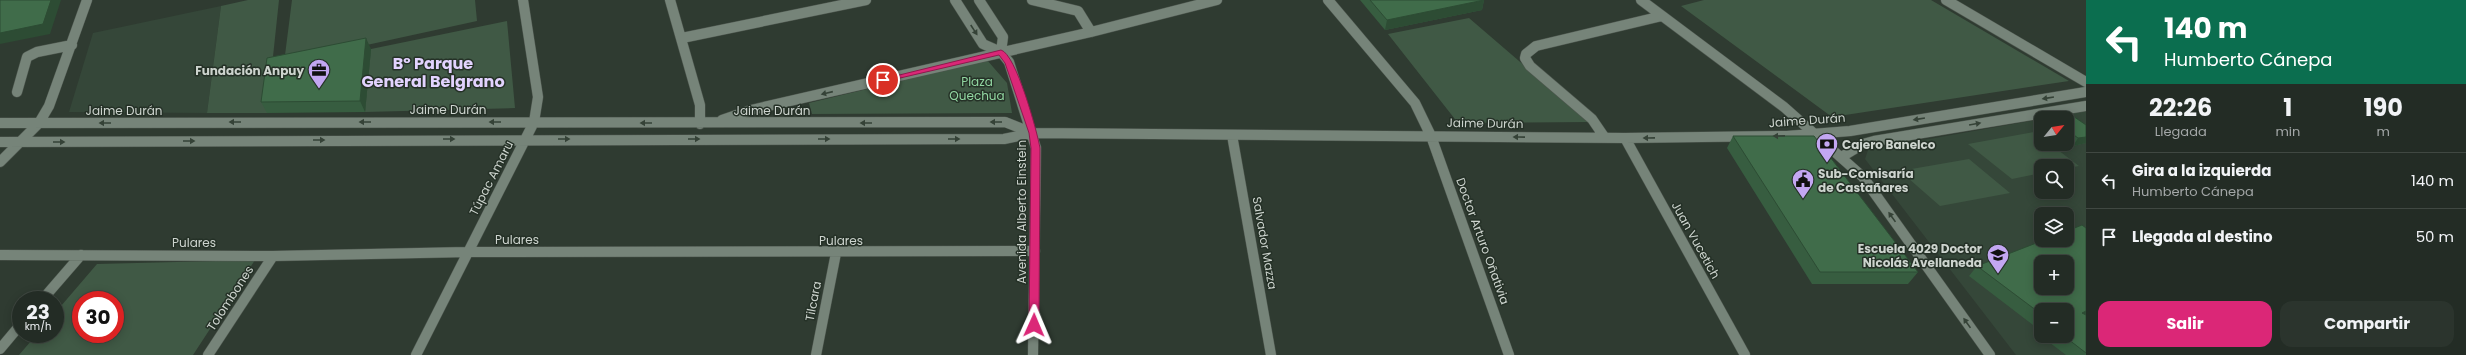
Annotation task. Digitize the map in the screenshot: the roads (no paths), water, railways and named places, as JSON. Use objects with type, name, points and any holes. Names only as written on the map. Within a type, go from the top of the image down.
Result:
[{"type":"street","points":[[0,162],[39,123],[52,100],[87,0]]},
{"type":"street","name":"Túpac Amaru","points":[[416,355],[534,122],[538,97],[523,0]]},
{"type":"street","points":[[670,0],[700,105],[700,124]]},
{"type":"street","points":[[682,38],[866,0]]},
{"type":"street","points":[[955,0],[984,44],[1001,52]]},
{"type":"street","points":[[979,0],[1003,37],[1001,52]]},
{"type":"street","points":[[1032,0],[1078,11],[1091,32]]},
{"type":"street","points":[[713,123],[751,110],[1091,32],[1217,0]]},
{"type":"street","name":"Doctor Arturo Oñativia","points":[[1328,0],[1415,103],[1432,136],[1510,355]]},
{"type":"street","points":[[1641,0],[1818,134],[1843,156],[1863,177],[1990,355]]},
{"type":"street","points":[[1946,0],[2086,82]]},
{"type":"street","points":[[1605,138],[1592,119],[1530,66],[1526,58],[1526,54],[1536,46],[1662,16]]},
{"type":"street","points":[[17,92],[27,57],[37,52],[72,45]]},
{"type":"street","name":"Avenida Alberto Einstein","points":[[1001,52],[1013,71],[1033,133],[1036,148],[1033,355]]},
{"type":"street","name":"Jaime Durán","points":[[0,123],[534,122],[700,124],[1005,122],[1033,133],[1625,138],[1818,134],[2086,92]]},
{"type":"street","points":[[1843,156],[1863,144],[1874,141],[2086,106]]},
{"type":"street","points":[[0,142],[525,139],[1004,139],[1033,133]]},
{"type":"street","name":"Salvador Mazza","points":[[1232,135],[1272,355]]},
{"type":"street","name":"Juan Vucetich","points":[[1625,138],[1745,355]]},
{"type":"street","name":"Pulares","points":[[0,255],[273,256],[468,252],[836,253],[1035,251]]},
{"type":"street","name":"Tilcara","points":[[816,355],[836,253]]},
{"type":"street","points":[[50,291],[81,255]]},
{"type":"street","name":"Tolombones","points":[[208,355],[273,256]]},
{"type":"street","points":[[0,349],[12,335]]},
{"type":"place","name":"Fundación Anpuy","points":[[319,90]]},
{"type":"place","name":"Cajero Banelco","points":[[1827,164]]},
{"type":"place","name":"Sub-Comisaría de Castañares","points":[[1803,200]]},
{"type":"place","name":"Escuela 4029 Doctor Nicolás Avellaneda","points":[[1998,274]]},
{"type":"district","name":"Bº Parque General Belgrano","points":[[433,72]]},
{"type":"park label","name":"Plaza Quechua","points":[[977,88]]}]
